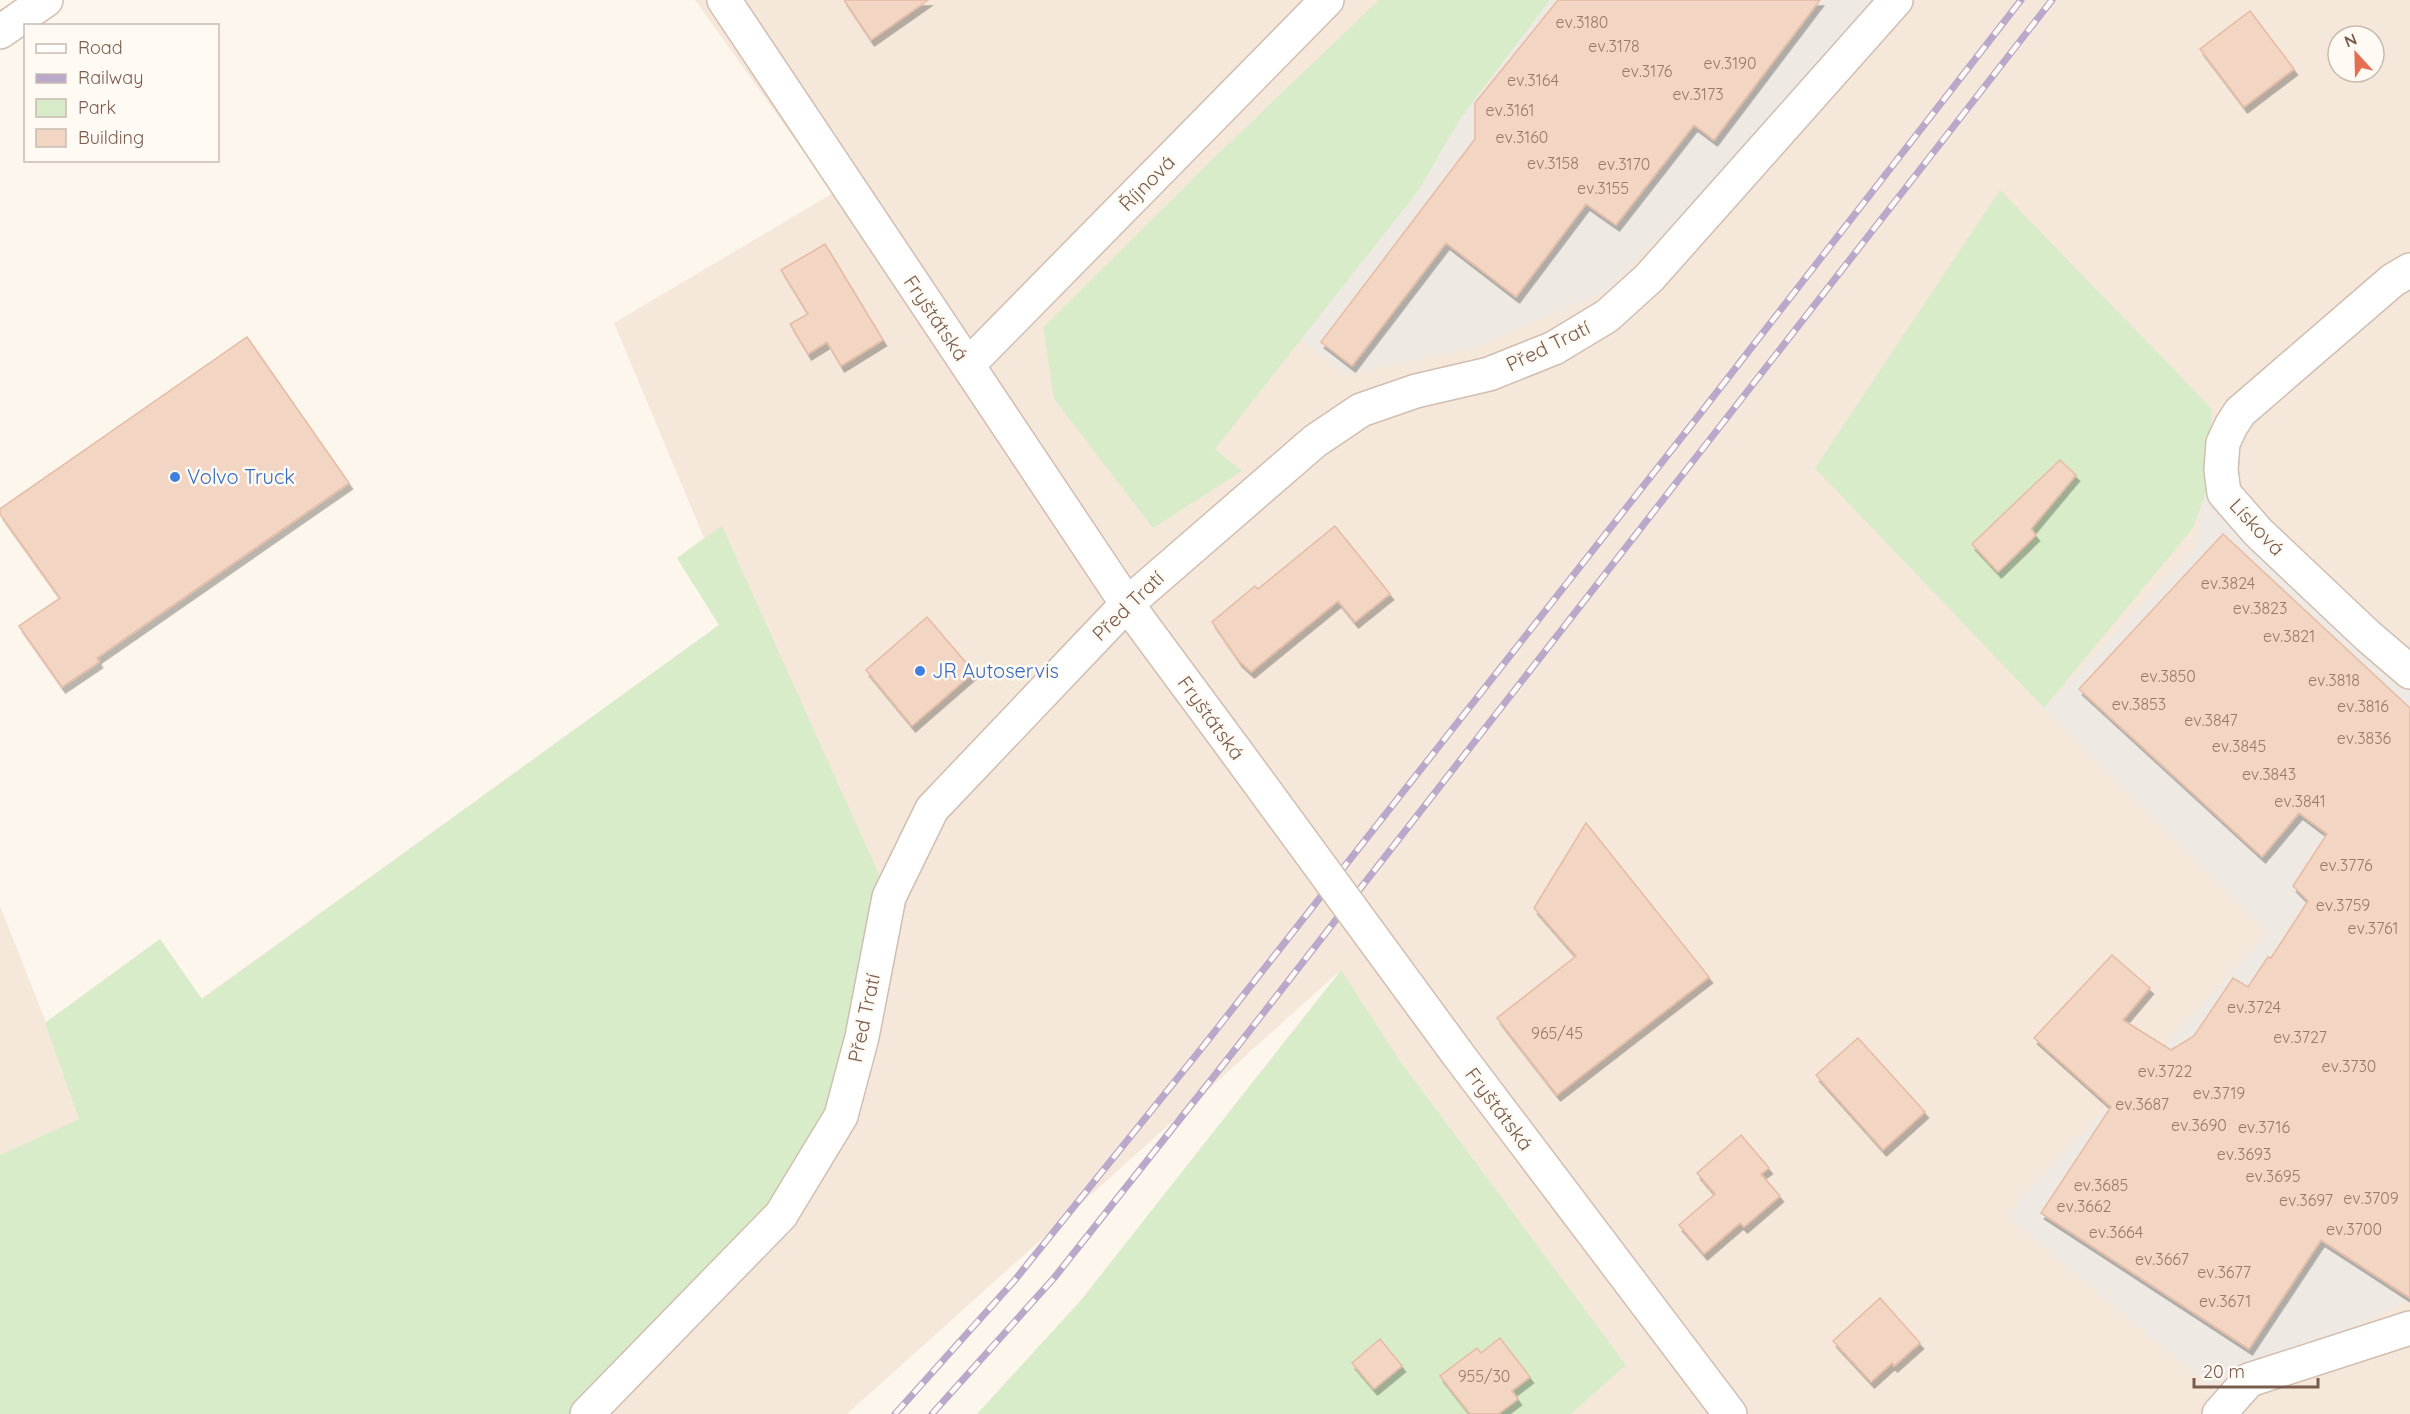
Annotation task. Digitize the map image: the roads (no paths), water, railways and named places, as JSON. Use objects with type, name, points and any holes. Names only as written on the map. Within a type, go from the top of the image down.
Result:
[{"type":"street","points":[[0,32],[46,0]]},
{"type":"street","name":"Fryštátská","points":[[724,0],[1127,604],[1457,1053],[1730,1414]]},
{"type":"street","name":"Říjnová","points":[[968,365],[1327,0]]},
{"type":"street","name":"Před Tratí","points":[[586,1414],[782,1215],[841,1116],[862,1037],[889,897],[932,808],[1127,604],[1315,441],[1360,410],[1416,391],[1489,374],[1554,348],[1607,316],[1649,278],[1896,0]]},
{"type":"street","name":"Lísková","points":[[2410,270],[2392,280],[2240,412],[2230,426],[2223,443],[2221,470],[2224,493],[2258,532],[2368,636],[2410,672]]},
{"type":"street","points":[[2219,1414],[2249,1380],[2410,1329]]},
{"type":"railway","points":[[895,1414],[1014,1281],[1205,1044],[1696,419],[2021,0]]},
{"type":"railway","points":[[932,1414],[1054,1278],[1226,1061],[2052,0]]},
{"type":"place","name":"Volvo Truck","points":[[175,477]]},
{"type":"place","name":"JR Autoservis","points":[[920,671]]}]
